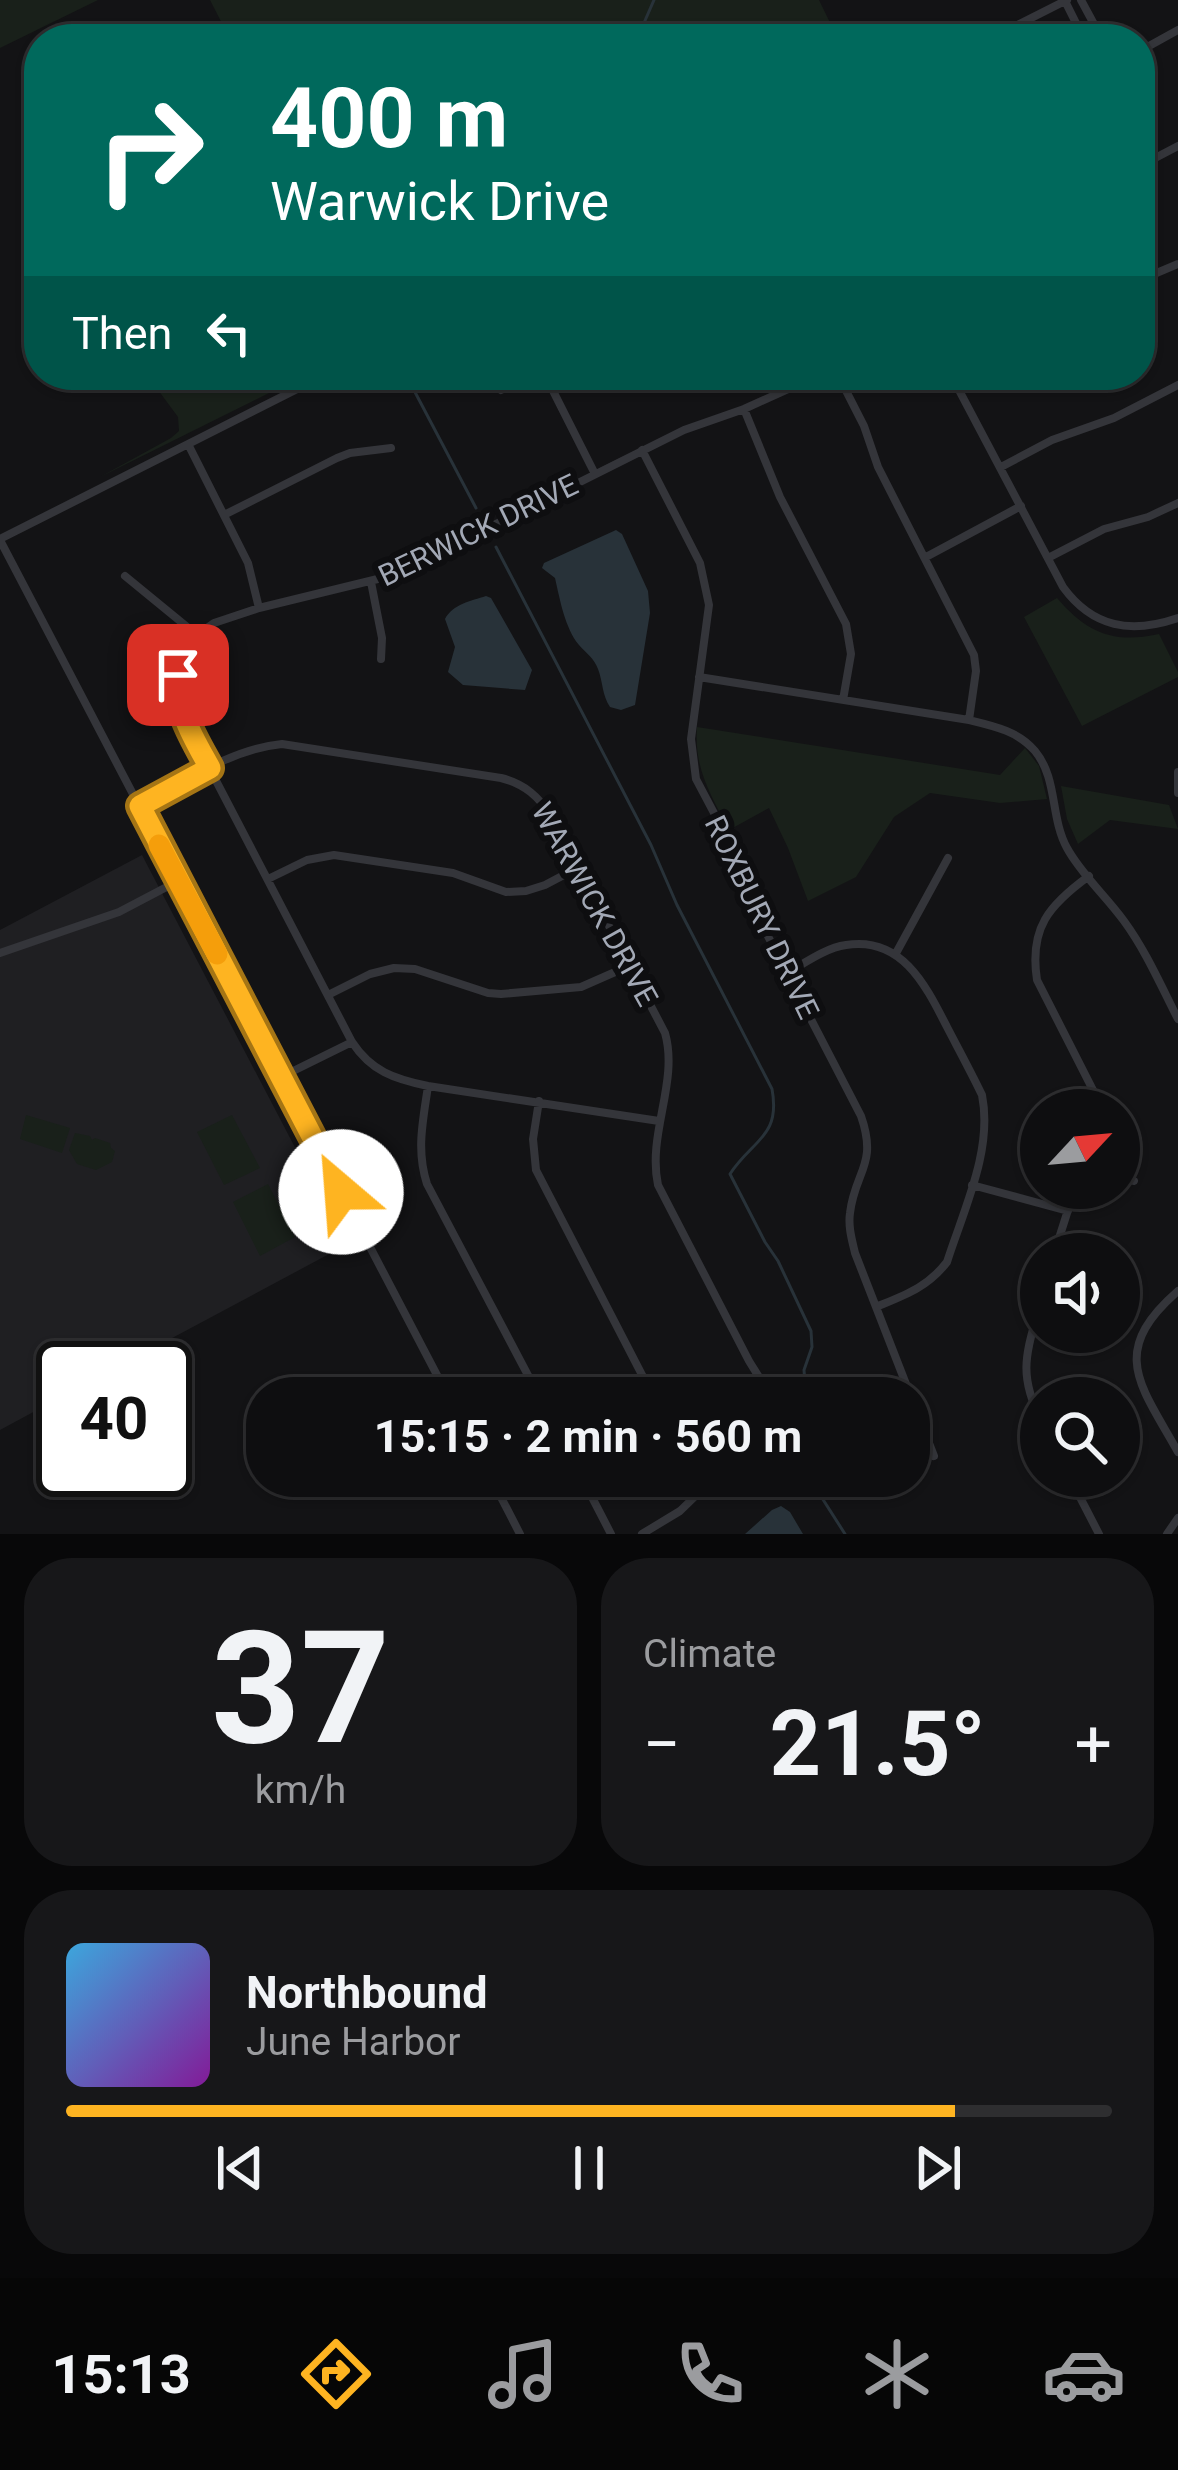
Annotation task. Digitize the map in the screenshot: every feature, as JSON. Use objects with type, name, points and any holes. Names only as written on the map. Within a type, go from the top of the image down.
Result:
[{"type":"street","points":[[1019,24],[1066,0]]},
{"type":"street","points":[[1000,466],[1178,385]]},
{"type":"street","points":[[295,390],[0,539],[437,1377]]},
{"type":"street","points":[[553,390],[595,474]]},
{"type":"street","name":"BERWICK DRIVE","points":[[197,635],[227,616],[394,575],[684,430],[786,390]]},
{"type":"street","points":[[846,390],[878,467],[974,656],[969,720]]},
{"type":"street","points":[[961,390],[1074,603],[1103,622],[1124,626],[1178,618]]},
{"type":"street","points":[[744,409],[770,476],[846,624],[851,654],[843,700]]},
{"type":"street","points":[[188,444],[248,563],[259,608]]},
{"type":"street","points":[[224,515],[337,458],[391,448]]},
{"type":"street","name":"ROXBURY DRIVE","points":[[643,450],[700,563],[710,605],[690,749],[696,779],[732,848],[757,915],[861,1116],[866,1164],[850,1212],[850,1229],[903,1377]]},
{"type":"street","points":[[1047,558],[1103,529],[1148,517],[1178,502]]},
{"type":"street","points":[[926,557],[1021,506]]},
{"type":"street","points":[[125,576],[197,635],[181,665],[178,696],[186,723],[352,1042],[374,1068],[398,1080],[428,1086],[659,1120]]},
{"type":"street","points":[[370,582],[382,638],[381,659]]},
{"type":"street","points":[[699,677],[969,720],[1018,736],[1045,766],[1065,844],[1130,929],[1178,1019]]},
{"type":"street","name":"WARWICK DRIVE","points":[[140,806],[249,750],[282,744],[516,781],[542,802],[659,1018],[669,1059],[655,1160],[662,1193],[759,1377]]},
{"type":"street","points":[[1178,772],[1178,793]]},
{"type":"street","points":[[268,879],[307,860],[334,855],[453,873],[506,892],[544,885],[579,867]]},
{"type":"street","points":[[895,955],[948,858]]},
{"type":"street","points":[[1089,876],[1049,910],[1035,944],[1035,965],[1037,980],[1092,1089]]},
{"type":"street","points":[[0,952],[118,912],[178,881]]},
{"type":"street","points":[[787,973],[844,945],[874,947],[895,955],[924,982],[982,1095],[985,1136],[947,1262],[920,1289],[876,1307]]},
{"type":"street","points":[[328,995],[394,968],[415,969],[501,994],[581,987],[631,965]]},
{"type":"street","points":[[283,1076],[352,1042]]},
{"type":"street","points":[[428,1086],[421,1165],[529,1377]]},
{"type":"street","points":[[539,1101],[533,1139],[536,1169],[643,1377]]},
{"type":"street","points":[[972,1185],[1068,1211],[1061,1233]]},
{"type":"street","points":[[1178,1291],[1151,1315],[1137,1343],[1136,1358],[1144,1393],[1178,1452]]},
{"type":"street","name":"ROXBURY DRIVE","points":[[930,1446],[934,1456]]},
{"type":"street","points":[[501,1497],[520,1534]]},
{"type":"street","points":[[592,1497],[611,1534]]},
{"type":"street","points":[[642,1534],[693,1497]]},
{"type":"street","points":[[1080,1497],[1099,1534]]},
{"type":"street","points":[[1167,1534],[1178,1518]]},
{"type":"shaded area","points":[[0,0],[98,0],[49,24],[24,24],[24,36],[0,48]]},
{"type":"shaded area","points":[[210,0],[819,0],[831,24],[222,24]]},
{"type":"shaded area","points":[[158,390],[275,390],[100,477],[171,438],[179,431],[178,417]]},
{"type":"shaded area","points":[[616,530],[648,591],[650,613],[635,705],[621,710],[607,702],[596,665],[570,630],[555,578],[542,568]]},
{"type":"shaded area","points":[[486,596],[532,670],[525,690],[463,685],[448,672],[455,647],[445,619],[458,606]]},
{"type":"shaded area","points":[[1057,598],[1079,620],[1102,633],[1128,638],[1159,634],[1178,677],[1082,726],[1024,617]]},
{"type":"shaded area","points":[[697,727],[1000,775],[1025,748],[1039,766],[1047,799],[1000,803],[930,793],[894,817],[856,877],[808,901],[769,808],[729,830],[701,768]]},
{"type":"shaded area","points":[[1061,786],[1169,805],[1178,829],[1110,820],[1078,844]]},
{"type":"shaded area","points":[[142,855],[346,1245],[166,1341],[36,1341],[36,1411],[0,1430],[0,930]]},
{"type":"shaded area","points":[[26,1115],[70,1128],[62,1153],[20,1139]]},
{"type":"shaded area","points":[[232,1115],[260,1168],[224,1185],[197,1132]]},
{"type":"shaded area","points":[[75,1133],[110,1143],[115,1151],[112,1162],[96,1170],[77,1164],[69,1150]]},
{"type":"shaded area","points":[[268,1184],[295,1237],[260,1256],[233,1202]]},
{"type":"shaded area","points":[[781,1506],[803,1534],[745,1534],[772,1510]]},
{"type":"waterway","points":[[644,24],[654,0]]},
{"type":"waterway","points":[[414,390],[476,508]]},
{"type":"waterway","points":[[496,547],[772,1089],[774,1105],[768,1128],[730,1174],[811,1331],[805,1377]]},
{"type":"waterway","points":[[821,1497],[845,1534]]},
{"type":"slow traffic","points":[[159,845],[217,954]]},
{"type":"route","points":[[178,675],[186,723],[210,768],[140,806],[341,1192]]}]
